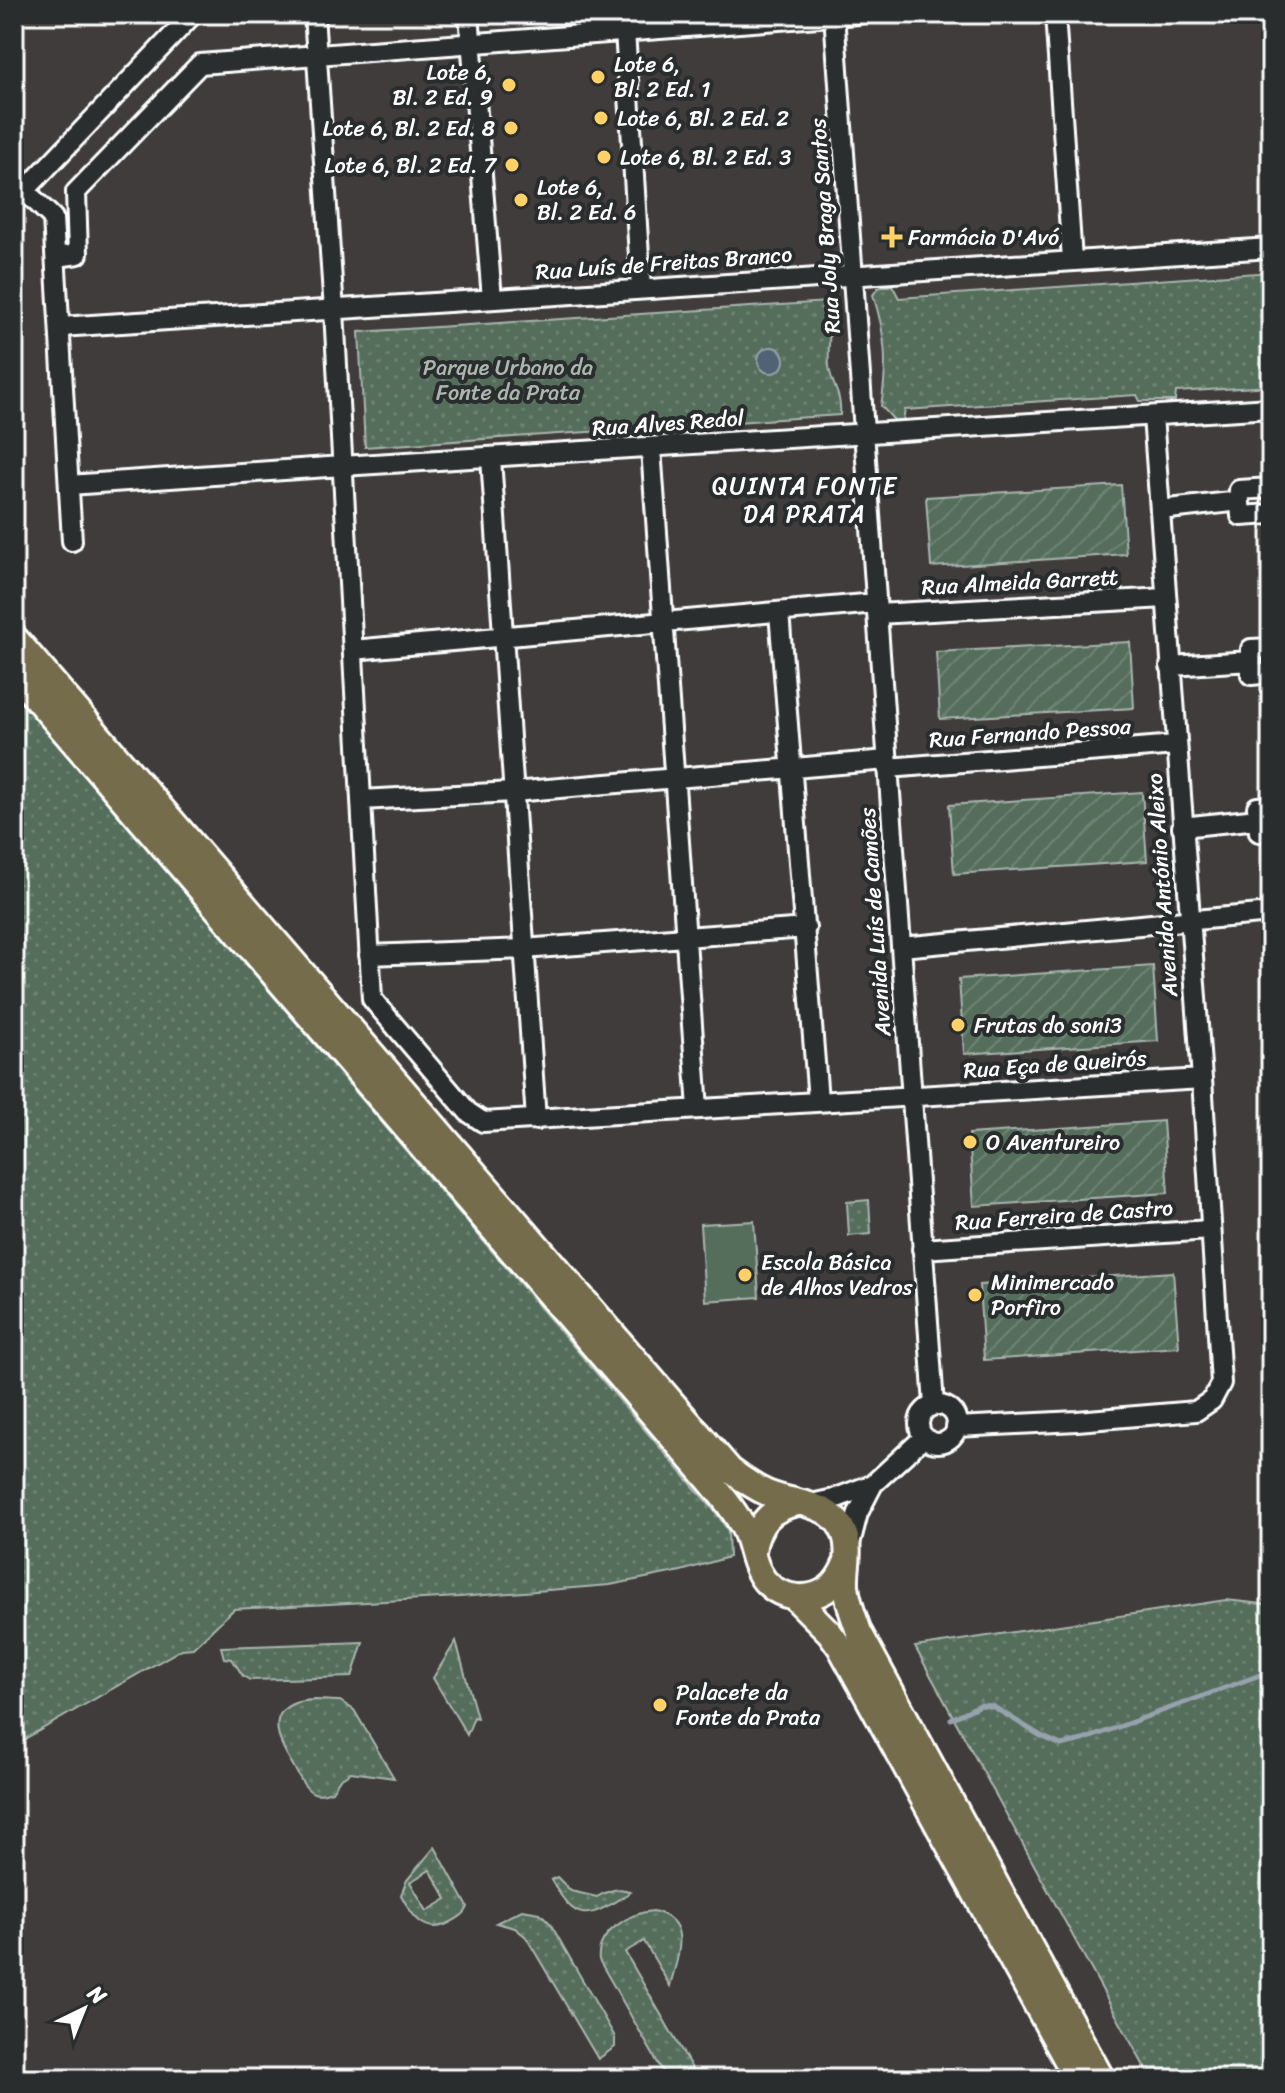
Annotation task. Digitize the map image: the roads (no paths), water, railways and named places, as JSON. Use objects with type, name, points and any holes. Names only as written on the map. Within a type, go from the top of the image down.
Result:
[{"type":"main road","points":[[14,637],[730,1470],[746,1483],[826,1511],[838,1522],[846,1536],[849,1602],[859,1632],[1102,2079]]},
{"type":"main road","points":[[14,673],[696,1465],[743,1526],[759,1574],[770,1587],[794,1597],[830,1633],[1077,2079]]},
{"type":"main road","points":[[753,1551],[761,1523],[771,1513],[784,1506],[805,1504]]},
{"type":"main road","points":[[794,1597],[811,1597],[827,1590],[839,1578],[847,1558]]},
{"type":"street","points":[[72,541],[53,218],[20,197],[193,14]]},
{"type":"street","name":"Rua Eça de Queirós","points":[[314,14],[319,55],[372,999],[468,1112],[483,1122],[1202,1079]]},
{"type":"street","points":[[469,14],[492,299]]},
{"type":"street","points":[[57,257],[78,254],[76,192],[200,64],[472,44],[624,23],[858,14]]},
{"type":"street","points":[[1055,14],[1072,260]]},
{"type":"street","name":"Rua Joly Braga Santos","points":[[834,15],[864,435]]},
{"type":"street","points":[[624,23],[641,289]]},
{"type":"street","name":"Rua Luís de Freitas Branco","points":[[60,327],[1271,248]]},
{"type":"street","name":"Rua Alves Redol","points":[[69,485],[1271,408]]},
{"type":"street","name":"Avenida António Aleixo","points":[[956,1427],[1196,1411],[1212,1400],[1221,1383],[1153,416]]},
{"type":"street","name":"Avenida Luís de Camões","points":[[864,435],[934,1405]]},
{"type":"street","points":[[651,448],[698,1109]]},
{"type":"street","points":[[491,458],[536,1120]]},
{"type":"street","points":[[1271,488],[1239,490],[1241,516],[1271,514]]},
{"type":"street","points":[[1160,510],[1240,501]]},
{"type":"street","name":"Rua Almeida Garrett","points":[[353,650],[779,612],[1166,598]]},
{"type":"street","points":[[779,612],[818,1100]]},
{"type":"street","points":[[1271,648],[1251,649],[1251,675],[1271,673]]},
{"type":"street","points":[[1170,666],[1251,661]]},
{"type":"street","name":"Rua Fernando Pessoa","points":[[361,800],[1176,745]]},
{"type":"street","points":[[1182,827],[1267,819]]},
{"type":"street","points":[[901,947],[1271,913]]},
{"type":"street","points":[[369,955],[523,949],[806,928]]},
{"type":"street","name":"Rua Ferreira de Castro","points":[[922,1249],[1210,1230]]},
{"type":"street","points":[[934,1405],[951,1410],[956,1427],[951,1437],[940,1443],[924,1437],[919,1426],[921,1415],[934,1405]]},
{"type":"street","points":[[847,1558],[858,1513],[873,1484],[924,1437]]},
{"type":"street","points":[[805,1504],[834,1499],[873,1484]]},
{"type":"water","points":[[771,347],[781,350],[784,360],[781,370],[771,373],[761,370],[758,360],[761,350]]},
{"type":"waterway","points":[[951,1719],[980,1705],[992,1706],[1061,1745],[1083,1740],[1271,1671]]},
{"type":"place","name":"Lote 6, Bl. 2 Ed. 1","points":[[598,77]]},
{"type":"place","name":"Lote 6, Bl. 2 Ed. 9","points":[[509,85]]},
{"type":"place","name":"Lote 6, Bl. 2 Ed. 2","points":[[601,118]]},
{"type":"place","name":"Lote 6, Bl. 2 Ed. 8","points":[[511,128]]},
{"type":"place","name":"Lote 6, Bl. 2 Ed. 3","points":[[604,157]]},
{"type":"place","name":"Lote 6, Bl. 2 Ed. 7","points":[[512,165]]},
{"type":"place","name":"Lote 6, Bl. 2 Ed. 6","points":[[521,200]]},
{"type":"place","name":"Farmácia D'Avó","points":[[892,237]]},
{"type":"place","name":"Frutas do soni3","points":[[958,1025]]},
{"type":"place","name":"O Aventureiro","points":[[970,1142]]},
{"type":"place","name":"Escola Básica de Alhos Vedros","points":[[745,1275]]},
{"type":"place","name":"Minimercado Porfiro","points":[[975,1295]]},
{"type":"place","name":"Palacete da Fonte da Prata","points":[[660,1705]]},
{"type":"district","name":"QUINTA FONTE DA PRATA","points":[[805,500]]},
{"type":"park label","name":"Parque Urbano da Fonte da Prata","points":[[508,380]]}]
